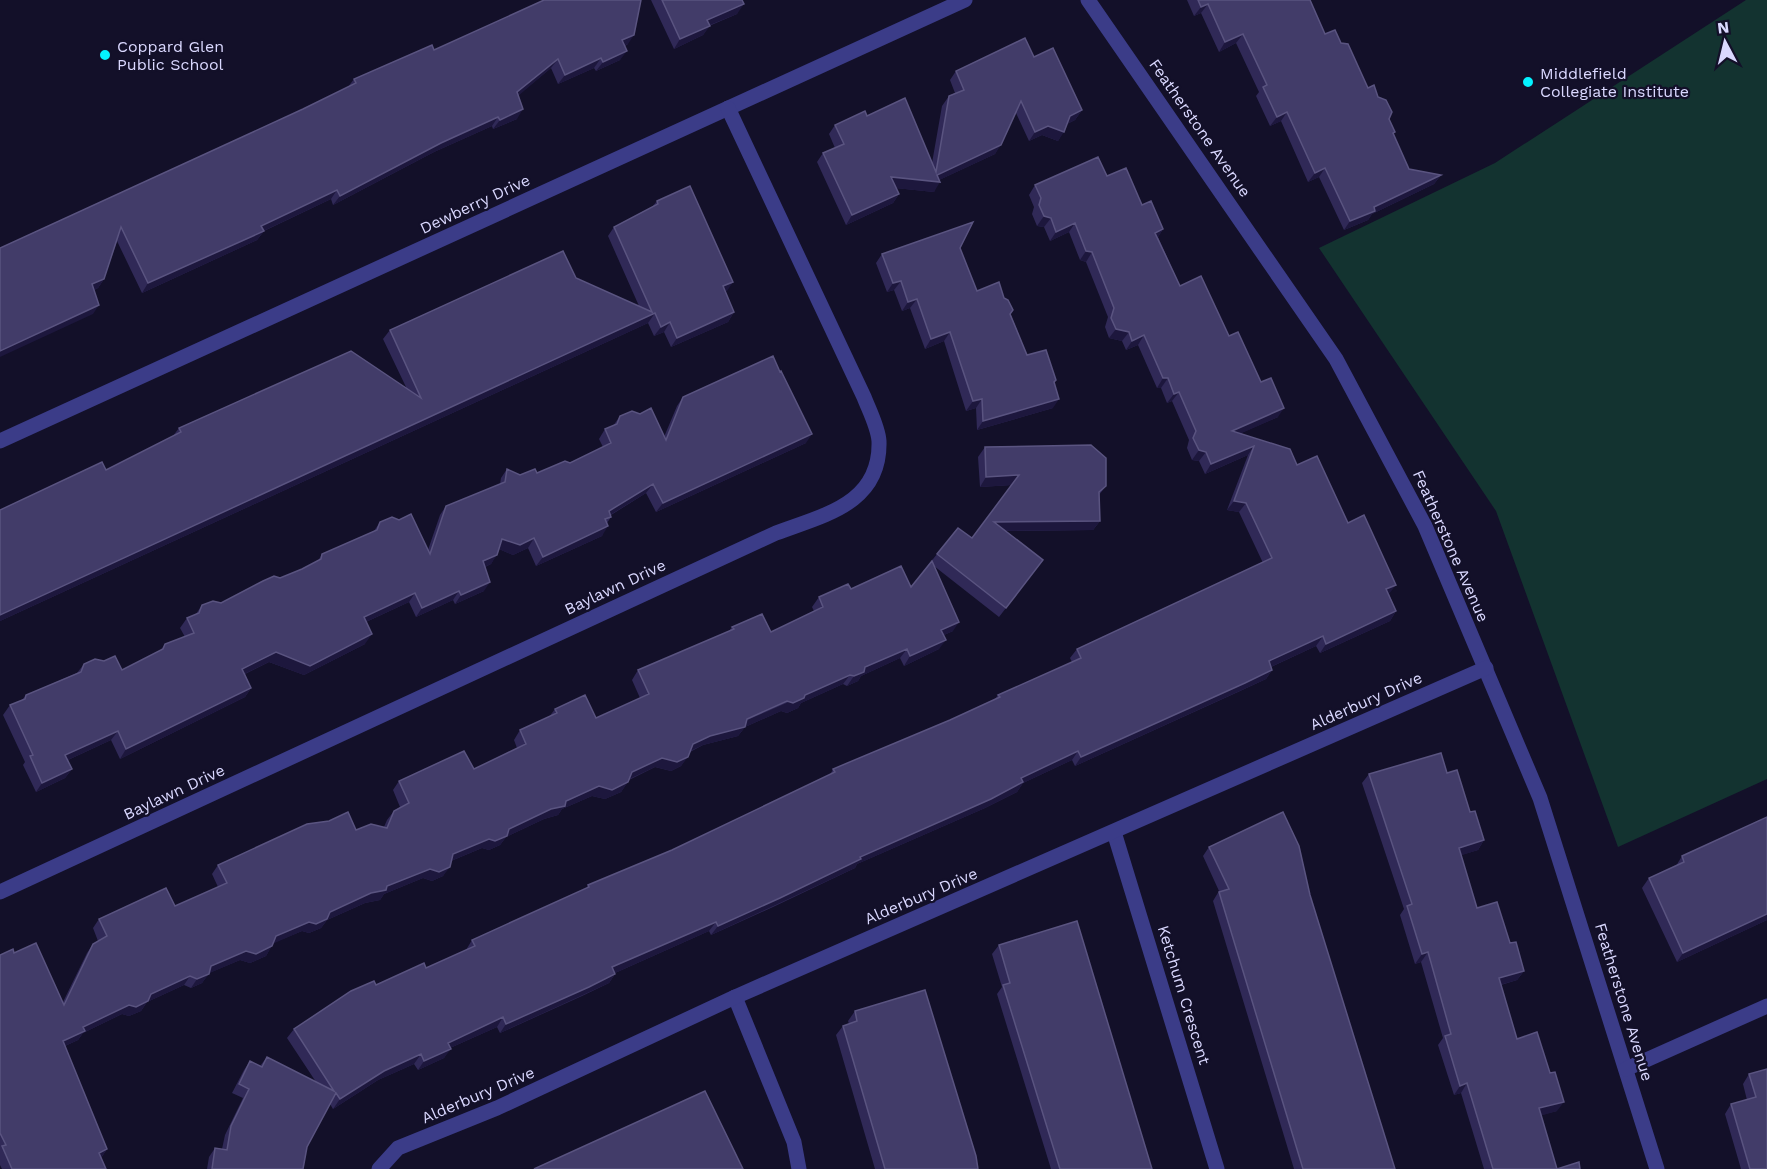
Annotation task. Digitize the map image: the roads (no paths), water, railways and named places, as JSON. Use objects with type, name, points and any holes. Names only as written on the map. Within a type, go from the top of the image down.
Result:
[{"type":"street","name":"Dewberry Drive","points":[[0,441],[965,0]]},
{"type":"street","name":"Featherstone Avenue","points":[[1088,0],[1282,277],[1336,359],[1429,534],[1540,798],[1657,1169]]},
{"type":"street","name":"Baylawn Drive","points":[[0,892],[776,533],[846,506],[873,479],[879,440],[864,397],[728,108]]},
{"type":"street","name":"Alderbury Drive","points":[[379,1169],[398,1148],[497,1108],[735,996],[1486,668]]},
{"type":"street","name":"Ketchum Crescent","points":[[1114,832],[1217,1169]]},
{"type":"street","points":[[735,996],[794,1142],[799,1169]]},
{"type":"street","points":[[1626,1069],[1767,1006]]},
{"type":"place","name":"Coppard Glen Public School","points":[[105,55]]},
{"type":"place","name":"Middlefield Collegiate Institute","points":[[1528,82]]}]
